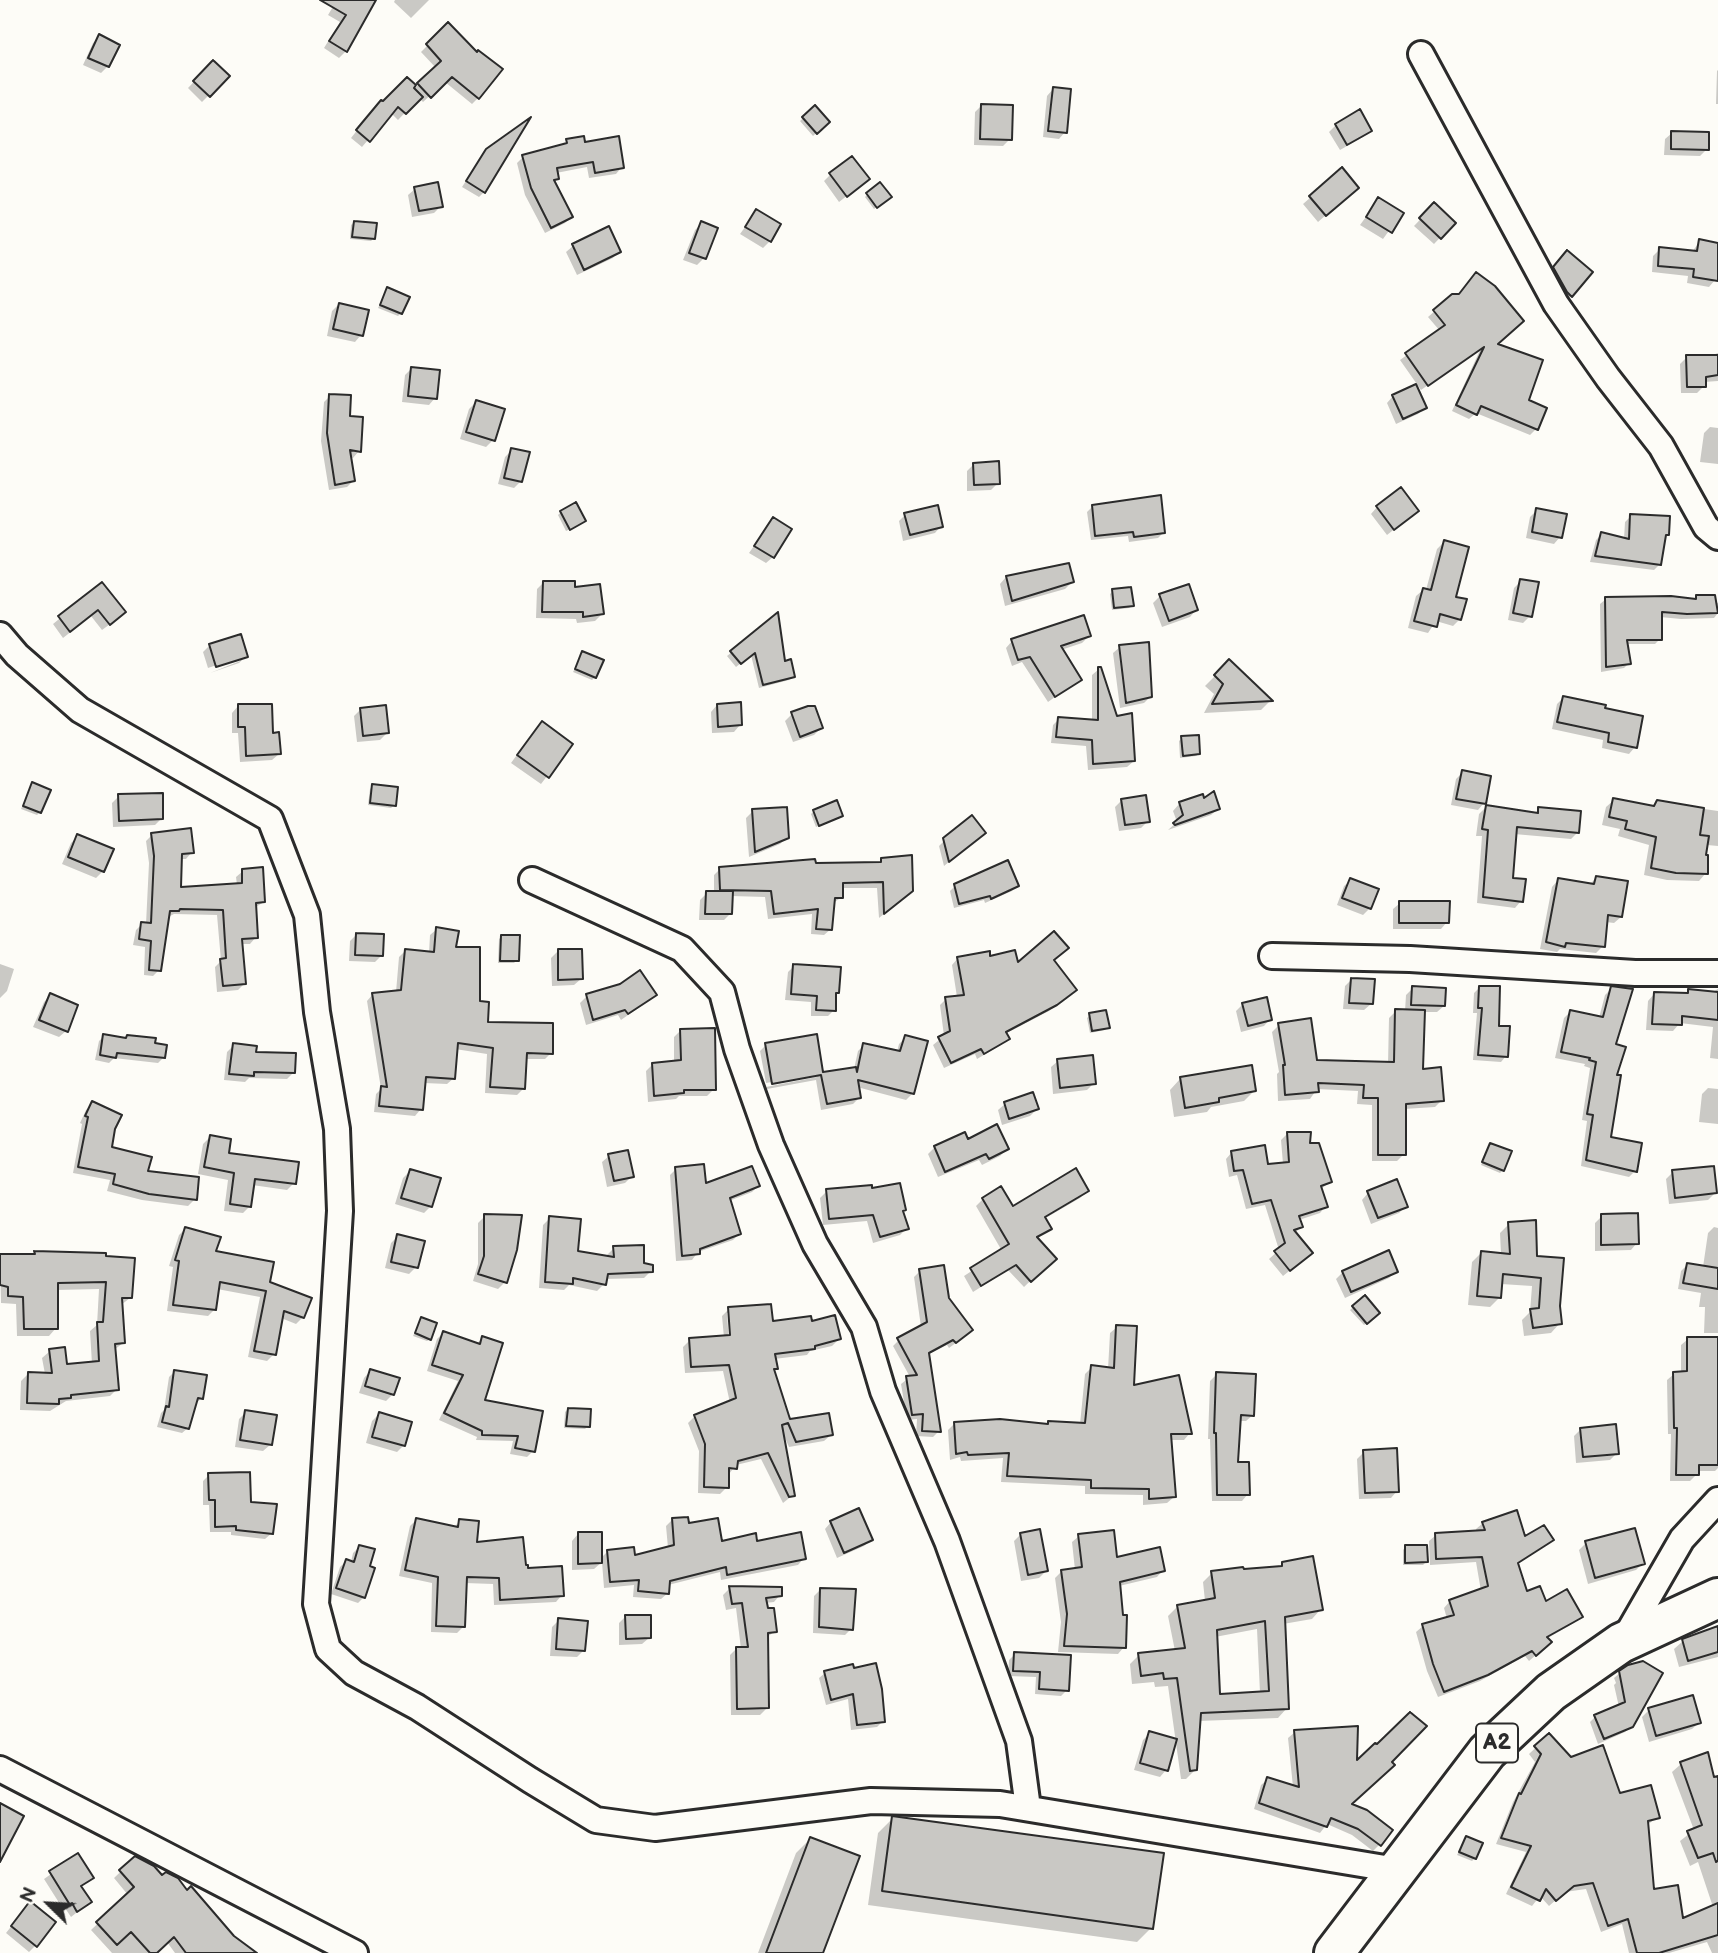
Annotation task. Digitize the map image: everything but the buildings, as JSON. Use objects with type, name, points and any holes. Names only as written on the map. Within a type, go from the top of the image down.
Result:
[{"type":"highway","name":"A2","points":[[1334,1953],[1488,1752],[1551,1692],[1621,1643],[1718,1598]]},
{"type":"street","points":[[1421,54],[1556,304],[1608,378],[1661,446],[1706,527],[1718,537]]},
{"type":"street","points":[[0,635],[17,655],[80,710],[270,819],[307,915],[317,1012],[337,1129],[340,1211],[316,1604],[328,1649],[354,1673],[417,1707],[596,1820],[655,1828],[871,1801],[1000,1804],[1397,1870]]},
{"type":"street","points":[[532,880],[682,949],[722,992],[737,1049],[771,1145],[815,1244],[864,1327],[883,1391],[947,1541],[1020,1741],[1028,1808]]},
{"type":"street","points":[[1272,956],[1410,959],[1635,973],[1718,973]]},
{"type":"street","points":[[1621,1643],[1682,1539],[1718,1500]]},
{"type":"street","points":[[0,1769],[355,1953]]}]
